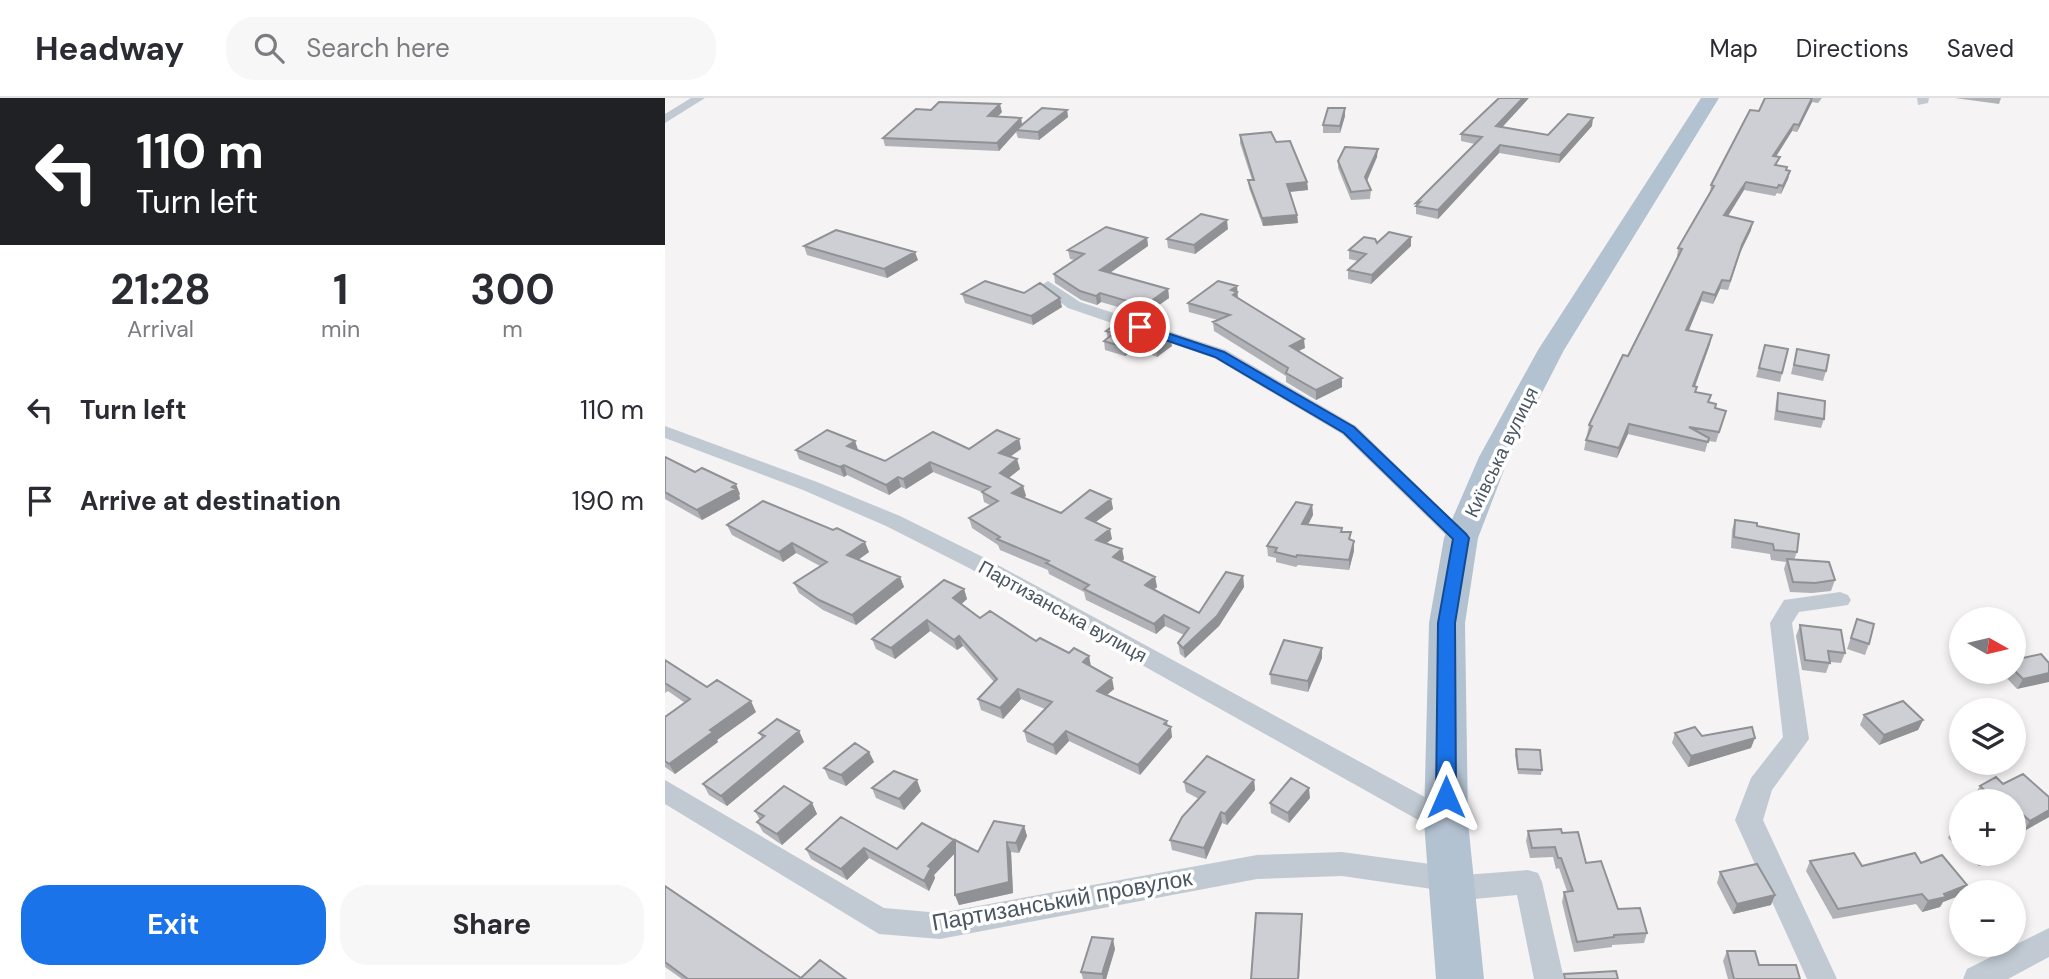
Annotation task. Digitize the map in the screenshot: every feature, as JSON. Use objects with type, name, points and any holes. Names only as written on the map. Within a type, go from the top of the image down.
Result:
[{"type":"main road","name":"Київська вулиця","points":[[1460,979],[1446,822],[1447,623],[1461,538],[1494,457],[1551,350],[1710,98]]},
{"type":"street","points":[[665,119],[699,98]]},
{"type":"street","points":[[1048,286],[1074,305],[1220,354],[1349,430],[1461,538]]},
{"type":"street","name":"Партизанська вулиця","points":[[665,432],[810,486],[893,521],[965,557],[1446,822]]},
{"type":"street","points":[[1822,979],[1749,820],[1760,786],[1796,740],[1781,623],[1792,605],[1840,600]]},
{"type":"street","name":"Партизанський провулок","points":[[665,791],[879,921],[940,926],[1257,867],[1342,864],[1452,884],[1528,882],[1549,979]]},
{"type":"street","points":[[1978,979],[2049,942]]},
{"type":"building","points":[[1499,98],[1523,98],[1496,126],[1548,135],[1568,114],[1593,118],[1560,155],[1500,145],[1438,210],[1416,206],[1482,137],[1461,134]]},
{"type":"building","points":[[1765,98],[1812,98],[1799,125],[1794,124],[1773,156],[1780,157],[1775,165],[1787,167],[1786,170],[1790,171],[1783,186],[1779,185],[1777,188],[1746,182],[1724,215],[1753,222],[1730,281],[1722,280],[1715,295],[1703,292],[1686,330],[1712,335],[1693,386],[1697,387],[1695,392],[1711,395],[1708,402],[1716,404],[1715,408],[1726,411],[1719,432],[1689,427],[1709,438],[1708,442],[1629,424],[1619,448],[1586,440],[1592,426],[1589,425],[1623,355],[1628,356],[1682,249],[1678,248],[1714,186],[1711,185],[1750,110],[1759,111]]},
{"type":"building","points":[[939,102],[1000,104],[988,116],[1021,118],[997,143],[883,138],[916,109],[931,110]]},
{"type":"building","points":[[1042,108],[1067,110],[1038,132],[1016,130]]},
{"type":"building","points":[[1328,108],[1345,108],[1340,126],[1323,125]]},
{"type":"building","points":[[1271,132],[1276,142],[1290,141],[1307,182],[1287,184],[1297,215],[1262,218],[1248,180],[1254,180],[1240,135]]},
{"type":"building","points":[[1345,147],[1378,149],[1365,177],[1371,190],[1351,192],[1338,161]]},
{"type":"building","points":[[1201,214],[1227,220],[1194,245],[1167,239]]},
{"type":"building","points":[[1106,227],[1147,238],[1100,270],[1168,289],[1144,306],[1100,293],[1096,296],[1080,291],[1054,274],[1084,254],[1068,250]]},
{"type":"building","points":[[836,230],[915,252],[884,269],[804,246]]},
{"type":"building","points":[[1389,232],[1411,237],[1372,275],[1348,270],[1366,254],[1349,250],[1364,237],[1375,239],[1377,243]]},
{"type":"building","points":[[985,281],[1024,293],[1040,283],[1060,298],[1031,316],[962,294]]},
{"type":"building","points":[[1218,281],[1237,286],[1231,290],[1237,292],[1233,295],[1304,339],[1290,346],[1342,378],[1316,390],[1286,373],[1288,368],[1213,322],[1230,315],[1188,303]]},
{"type":"building","points":[[1122,320],[1170,337],[1156,348],[1133,340],[1123,347],[1104,341],[1114,333],[1106,331]]},
{"type":"building","points":[[1765,345],[1788,349],[1782,373],[1759,368]]},
{"type":"building","points":[[1797,349],[1829,355],[1826,371],[1794,365]]},
{"type":"building","points":[[1778,393],[1825,401],[1824,419],[1777,411]]},
{"type":"building","points":[[827,430],[855,441],[847,446],[885,461],[933,432],[969,449],[997,430],[1019,439],[999,453],[1017,459],[1000,473],[1023,486],[1012,493],[1061,513],[1090,490],[1111,499],[1086,518],[1110,529],[1096,540],[1122,549],[1113,557],[1155,577],[1145,585],[1199,613],[1226,572],[1243,576],[1217,616],[1183,648],[1178,643],[1189,628],[1164,615],[1154,624],[1084,589],[1089,585],[1046,563],[1049,561],[997,539],[1000,537],[969,518],[998,501],[982,492],[990,487],[930,462],[903,479],[898,477],[886,485],[844,465],[840,467],[796,450]]},
{"type":"building","points":[[665,457],[695,472],[702,468],[736,484],[732,487],[736,489],[697,510],[665,492]]},
{"type":"building","points":[[763,501],[833,530],[837,528],[865,542],[847,555],[900,577],[852,615],[819,600],[794,583],[827,562],[792,543],[779,552],[727,525]]},
{"type":"building","points":[[1296,502],[1312,505],[1302,524],[1342,528],[1341,532],[1351,532],[1349,539],[1354,541],[1349,560],[1296,557],[1275,552],[1277,548],[1267,546]]},
{"type":"building","points":[[1735,520],[1799,534],[1797,552],[1774,550],[1773,544],[1734,537]]},
{"type":"building","points":[[1787,559],[1829,562],[1835,580],[1793,582]]},
{"type":"building","points":[[944,580],[964,589],[953,598],[980,618],[990,611],[1036,641],[1040,638],[1069,653],[1074,648],[1089,656],[1083,662],[1112,678],[1097,691],[1167,721],[1164,724],[1171,727],[1138,765],[1066,731],[1053,745],[1024,731],[1052,702],[1018,689],[1000,708],[978,699],[997,679],[959,636],[954,640],[927,620],[891,648],[872,639]]},
{"type":"building","points":[[1857,619],[1874,624],[1869,644],[1851,638]]},
{"type":"building","points":[[1800,625],[1841,630],[1845,653],[1828,651],[1830,663],[1805,660]]},
{"type":"building","points":[[1284,640],[1322,648],[1308,681],[1270,674]]},
{"type":"building","points":[[2041,654],[2049,663],[2049,673],[2027,678],[2027,657]]},
{"type":"building","points":[[665,660],[707,687],[717,680],[751,701],[669,764],[665,761],[665,717],[690,699],[665,683]]},
{"type":"building","points":[[1903,701],[1923,720],[1884,735],[1864,715]]},
{"type":"building","points":[[777,719],[799,731],[721,796],[703,784],[765,736],[759,733]]},
{"type":"building","points":[[1695,727],[1702,736],[1752,727],[1755,738],[1691,756],[1675,733]]},
{"type":"building","points":[[855,743],[869,752],[841,775],[824,768]]},
{"type":"building","points":[[1516,749],[1540,750],[1542,770],[1518,769]]},
{"type":"building","points":[[1207,756],[1254,780],[1225,814],[1221,812],[1204,848],[1170,840],[1182,817],[1205,792],[1184,782]]},
{"type":"building","points":[[894,771],[917,780],[899,799],[872,788]]},
{"type":"building","points":[[2024,775],[2049,797],[2049,810],[2030,821],[2026,818],[2026,789],[1983,789],[1980,786],[1996,777],[2003,784]]},
{"type":"building","points":[[1291,778],[1309,788],[1288,813],[1270,803]]},
{"type":"building","points":[[784,786],[812,803],[777,834],[757,822],[764,816],[755,811]]},
{"type":"building","points":[[841,817],[897,849],[922,823],[954,840],[928,866],[931,868],[924,881],[864,848],[841,869],[806,849]]},
{"type":"building","points":[[994,821],[1024,826],[1016,843],[1007,842],[1009,882],[955,895],[955,840],[978,852]]},
{"type":"building","points":[[1561,829],[1562,833],[1578,832],[1586,863],[1601,861],[1618,909],[1640,908],[1647,933],[1614,935],[1577,942],[1564,892],[1573,891],[1561,858],[1558,858],[1555,847],[1532,848],[1528,831]]},
{"type":"building","points":[[1854,853],[1862,866],[1915,853],[1921,863],[1942,855],[1963,880],[1949,880],[1949,892],[1944,894],[1946,897],[1928,901],[1922,894],[1838,909],[1810,861]]},
{"type":"building","points":[[1757,864],[1775,895],[1737,904],[1720,872]]},
{"type":"building","points":[[665,886],[801,978],[820,960],[846,979],[688,979],[665,962]]},
{"type":"building","points":[[1256,913],[1302,914],[1298,979],[1251,979]]},
{"type":"building","points":[[1092,937],[1113,939],[1102,974],[1081,972]]},
{"type":"building","points":[[1727,951],[1755,951],[1759,965],[1796,965],[1800,979],[1734,979]]},
{"type":"building","points":[[1616,971],[1618,979],[1565,979],[1564,974]]},
{"type":"route","points":[[1140,327],[1220,354],[1349,430],[1461,538],[1447,623],[1446,797]]}]
